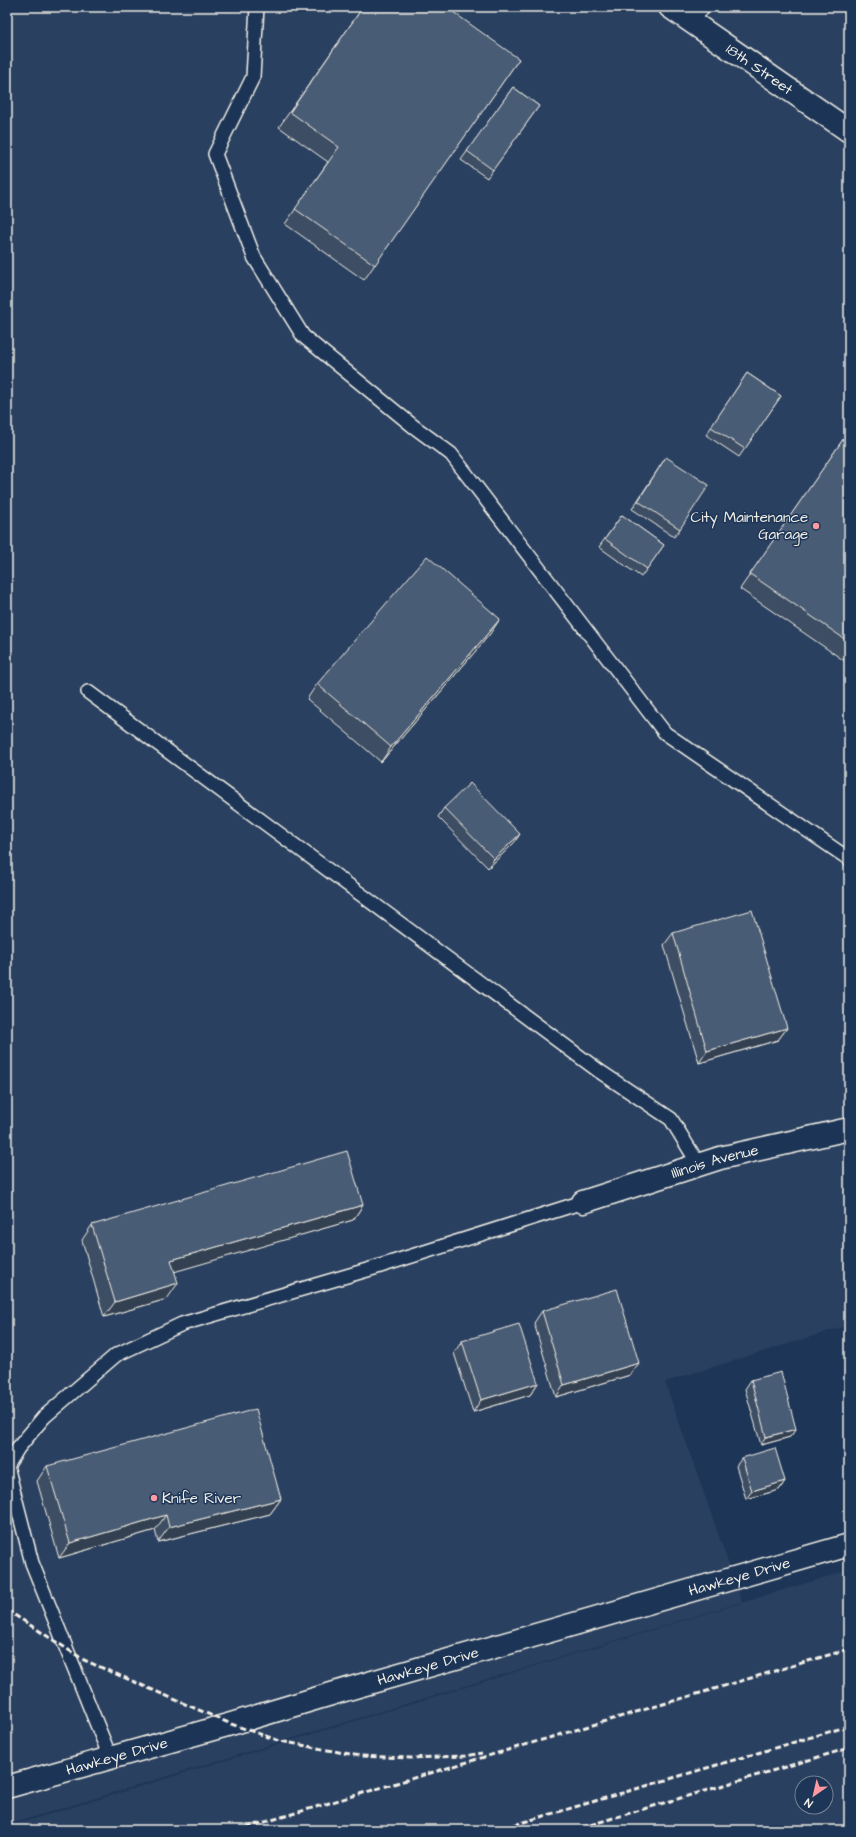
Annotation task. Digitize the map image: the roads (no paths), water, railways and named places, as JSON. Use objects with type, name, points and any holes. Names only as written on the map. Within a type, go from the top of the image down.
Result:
[{"type":"street","name":"18th Street","points":[[670,7],[698,15],[849,131]]},
{"type":"street","name":"Illinois Avenue","points":[[583,1202],[720,1158],[849,1129]]},
{"type":"street","name":"Hawkeye Drive","points":[[7,1787],[231,1724],[849,1545]]},
{"type":"lane","points":[[257,7],[253,78],[215,154],[254,257],[303,336],[413,426],[451,454],[665,733],[849,859]]},
{"type":"lane","points":[[88,692],[599,1071],[671,1119],[700,1165]]},
{"type":"lane","points":[[110,1757],[32,1563],[7,1466],[18,1448],[44,1417],[116,1355],[182,1324],[374,1268],[583,1202]]},
{"type":"railway","points":[[7,1610],[84,1660],[231,1724],[280,1741],[360,1756],[410,1758],[466,1756],[482,1753]]},
{"type":"railway","points":[[238,1830],[849,1649]]},
{"type":"railway","points":[[497,1830],[849,1726]]},
{"type":"railway","points":[[573,1830],[849,1748]]},
{"type":"place","name":"City Maintenance Garage","points":[[816,526]]},
{"type":"place","name":"Knife River","points":[[154,1498]]}]
